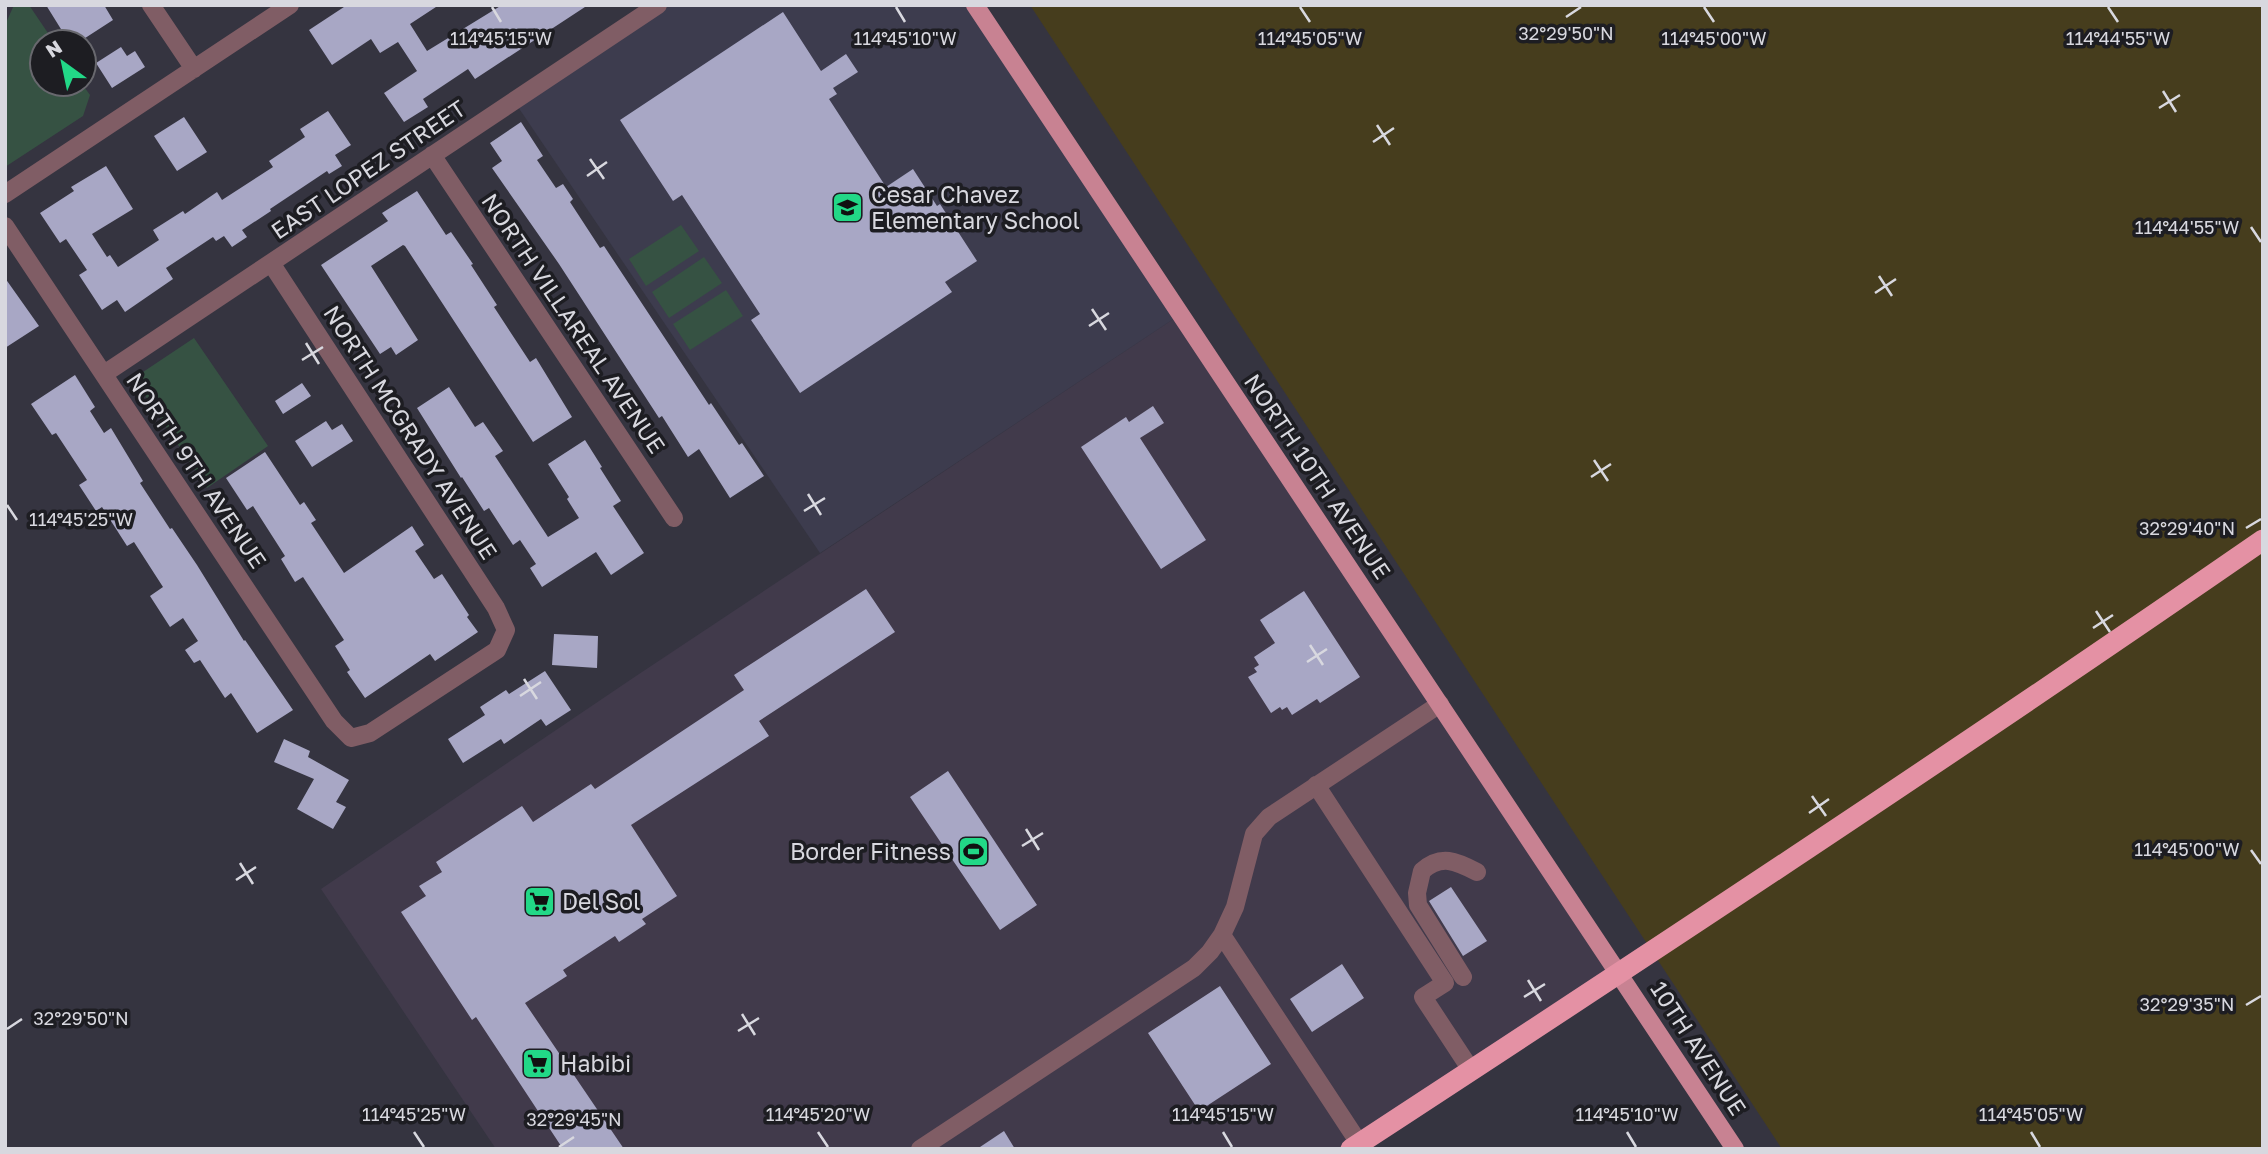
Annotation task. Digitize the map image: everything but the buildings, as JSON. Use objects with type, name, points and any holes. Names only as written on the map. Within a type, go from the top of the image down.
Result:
[{"type":"highway","points":[[1355,1146],[1621,974],[2053,685],[2263,540]]},
{"type":"main road","name":"NORTH 10TH AVENUE","points":[[975,5],[1621,974]]},
{"type":"main road","name":"10TH AVENUE","points":[[1621,974],[1735,1149]]},
{"type":"street","points":[[151,5],[194,69]]},
{"type":"street","points":[[5,194],[290,5]]},
{"type":"street","name":"EAST LOPEZ STREET","points":[[104,374],[658,5]]},
{"type":"street","name":"NORTH VILLAREAL AVENUE","points":[[432,155],[674,518]]},
{"type":"street","name":"NORTH 9TH AVENUE","points":[[5,226],[334,721],[351,738]]},
{"type":"street","name":"NORTH MCGRADY AVENUE","points":[[271,263],[496,608],[506,630],[497,650],[370,733],[351,738]]},
{"type":"street","points":[[920,1149],[1194,968],[1222,935],[1235,907],[1254,834],[1269,817],[1440,704]]},
{"type":"street","points":[[1316,785],[1445,983],[1423,997],[1471,1070]]},
{"type":"street","points":[[1463,977],[1418,905],[1417,893],[1422,872],[1438,861],[1459,862],[1477,872]]},
{"type":"street","points":[[1222,935],[1355,1146]]},
{"type":"shaded area","name":"Cesar Chavez Elementary School","points":[[658,5],[975,5],[1181,314],[820,553],[514,101]]},
{"type":"shaded area","points":[[1181,314],[1621,973],[1351,1149],[496,1149],[321,889]]},
{"type":"green space","points":[[14,5],[29,5],[45,28],[28,28],[28,98],[89,98],[83,116],[5,167],[5,25]]},
{"type":"green space","points":[[681,225],[699,251],[646,286],[629,259]]},
{"type":"green space","points":[[704,257],[722,283],[669,318],[652,292]]},
{"type":"green space","points":[[726,290],[743,316],[690,350],[673,324]]},
{"type":"green space","points":[[194,338],[268,446],[207,488],[142,391],[140,374]]},
{"type":"sand","points":[[1030,5],[2263,5],[2263,1149],[1782,1149]]},
{"type":"place","name":"Cesar Chavez Elementary School","points":[[848,207]]},
{"type":"place","name":"Border Fitness","points":[[974,851]]},
{"type":"place","name":"Del Sol","points":[[539,901]]},
{"type":"place","name":"Habibi","points":[[537,1063]]}]
